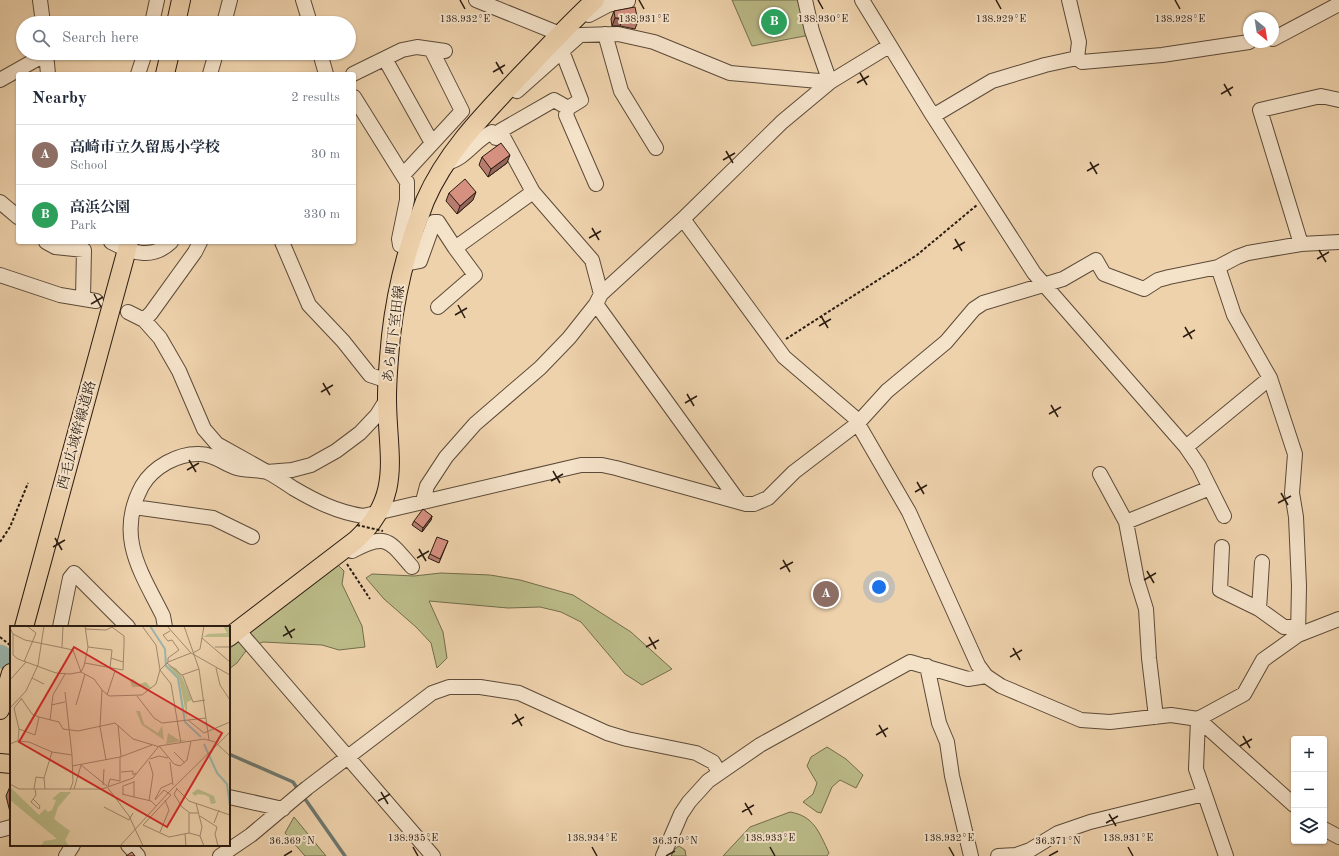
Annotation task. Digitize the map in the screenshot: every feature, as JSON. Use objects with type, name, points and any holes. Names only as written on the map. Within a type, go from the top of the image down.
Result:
[{"type":"main road","points":[[178,16],[181,0]]},
{"type":"main road","name":"あら町下室田線","points":[[234,633],[342,551],[364,532],[380,512],[386,497],[390,468],[388,390],[396,304],[407,256],[425,201],[449,158],[509,87],[561,42],[581,13],[595,0]]},
{"type":"main road","points":[[165,72],[168,60]]},
{"type":"main road","name":"西毛広域幹線道路","points":[[24,626],[128,246]]},
{"type":"main road","points":[[0,710],[9,680]]},
{"type":"main road","points":[[0,763],[10,764]]},
{"type":"street","points":[[40,0],[41,16]]},
{"type":"street","points":[[154,16],[157,0]]},
{"type":"street","points":[[226,16],[230,0]]},
{"type":"street","points":[[303,0],[308,16]]},
{"type":"street","points":[[476,0],[508,6],[561,42],[581,100],[568,108],[566,115],[596,184]]},
{"type":"street","points":[[805,0],[812,31],[830,82]]},
{"type":"street","points":[[862,0],[933,116],[1042,284],[1186,447],[1199,466],[1224,516]]},
{"type":"street","points":[[1069,0],[1079,42],[1077,58]]},
{"type":"street","points":[[581,13],[589,15],[608,5],[628,1]]},
{"type":"street","points":[[1279,36],[1339,4]]},
{"type":"street","points":[[561,42],[580,34],[604,34],[654,42],[730,73],[830,82]]},
{"type":"street","points":[[604,34],[621,91],[656,148]]},
{"type":"street","points":[[1077,58],[1082,62],[1162,55],[1243,43]]},
{"type":"street","points":[[423,501],[427,486],[446,457],[475,424],[540,368],[568,338],[598,299],[683,219],[782,122],[830,82],[889,46]]},
{"type":"street","points":[[356,73],[402,50],[417,47],[445,50]]},
{"type":"street","points":[[405,179],[432,143],[462,112],[431,49]]},
{"type":"street","points":[[933,116],[992,81],[1045,65],[1077,58]]},
{"type":"street","points":[[385,59],[432,143]]},
{"type":"street","points":[[0,80],[35,60]]},
{"type":"street","points":[[47,60],[48,72]]},
{"type":"street","points":[[139,72],[143,60]]},
{"type":"street","points":[[211,72],[214,60]]},
{"type":"street","points":[[322,60],[325,72]]},
{"type":"street","points":[[1301,244],[1260,110],[1321,96],[1339,100]]},
{"type":"street","points":[[356,100],[405,179],[407,200],[398,239],[407,256],[420,261],[434,222],[438,222],[475,275],[438,307]]},
{"type":"street","points":[[568,108],[554,100],[500,131],[533,192],[592,260],[598,299],[739,502]]},
{"type":"street","points":[[405,179],[439,148],[449,158],[457,160],[485,135],[492,132],[496,138]]},
{"type":"street","points":[[455,248],[533,192]]},
{"type":"street","points":[[0,202],[16,215]]},
{"type":"street","points":[[683,219],[774,346],[784,357],[854,417],[909,512],[978,665],[986,676],[1001,686],[1081,720],[1110,722],[1176,715],[1198,719],[1291,802]]},
{"type":"street","points":[[128,312],[144,320],[160,338],[179,371],[204,429],[217,444],[325,505],[348,514],[363,516],[569,467],[592,465],[616,468],[739,502],[754,504],[768,498],[794,472],[857,424],[887,391],[946,342],[974,309],[983,303],[1063,278],[1096,260],[1104,274],[1144,289],[1169,276],[1218,267],[1248,253],[1301,244],[1339,242]]},
{"type":"street","points":[[0,275],[60,295],[89,299],[84,250],[55,247],[50,244]]},
{"type":"street","points":[[128,246],[148,253],[162,250],[169,244]]},
{"type":"street","points":[[144,320],[151,313],[195,252],[199,244]]},
{"type":"street","points":[[165,626],[164,616],[134,558],[130,534],[134,506],[137,496],[146,479],[158,467],[182,456],[201,454],[218,459],[235,467],[267,472],[298,468],[311,464],[336,451],[360,433],[377,415],[388,390],[370,375],[343,341],[308,305],[283,244]]},
{"type":"street","points":[[1218,267],[1234,315],[1270,378],[1295,454],[1292,493],[1297,540],[1298,631]]},
{"type":"street","points":[[1186,447],[1270,378]]},
{"type":"street","points":[[1100,474],[1126,522],[1137,580],[1146,609],[1149,658],[1156,717]]},
{"type":"street","points":[[1126,522],[1210,488]]},
{"type":"street","points":[[134,506],[213,518],[252,537]]},
{"type":"street","points":[[342,551],[352,551],[370,542],[385,540],[392,544],[412,567]]},
{"type":"street","points":[[1222,547],[1220,590],[1259,609],[1284,627],[1298,631]]},
{"type":"street","points":[[1259,609],[1262,562]]},
{"type":"street","points":[[60,626],[70,578],[74,573],[127,626]]},
{"type":"street","points":[[1198,719],[1244,694],[1263,660],[1298,631],[1339,619]]},
{"type":"street","points":[[234,633],[349,756],[433,856]]},
{"type":"street","points":[[663,856],[681,814],[689,802],[708,781],[719,772],[760,745],[910,662],[968,678],[986,676]]},
{"type":"street","points":[[927,666],[939,723],[947,742],[952,776],[971,856]]},
{"type":"street","points":[[220,856],[283,809],[307,788],[435,692],[449,687],[480,687],[519,693],[537,699],[600,730],[627,739],[696,753],[713,762],[719,772]]},
{"type":"street","points":[[1198,719],[1196,769],[1226,856]]},
{"type":"street","points":[[998,856],[1016,855],[1030,850],[1058,833],[1090,822],[1204,794]]},
{"type":"street","points":[[230,797],[283,809]]},
{"type":"street","points":[[0,830],[10,827]]},
{"type":"street","points":[[1327,831],[1339,837]]},
{"type":"street","points":[[66,856],[72,846]]},
{"type":"street","points":[[129,846],[138,856]]},
{"type":"path","points":[[774,346],[917,255],[985,198]]},
{"type":"path","points":[[0,542],[10,527],[28,483]]},
{"type":"path","points":[[357,525],[383,531],[386,528]]},
{"type":"path","points":[[342,551],[370,598]]},
{"type":"path","points":[[0,637],[10,645]]},
{"type":"green space","points":[[732,0],[803,0],[810,35],[752,46]]},
{"type":"green space","points":[[336,563],[344,571],[342,584],[362,626],[365,647],[339,650],[322,645],[263,642],[248,648],[237,663],[230,668],[230,648]]},
{"type":"green space","points":[[441,573],[490,575],[520,580],[573,595],[631,632],[672,669],[642,685],[625,674],[581,622],[561,612],[540,607],[508,608],[429,601],[443,632],[447,658],[437,668],[431,643],[416,627],[384,599],[366,578],[372,574],[414,576]]},
{"type":"green space","points":[[827,747],[846,759],[863,775],[856,788],[840,780],[832,787],[821,813],[817,812],[803,802],[813,794],[817,783],[807,766],[811,757]]},
{"type":"green space","points":[[790,812],[805,817],[815,826],[829,853],[827,856],[723,856],[750,827]]},
{"type":"green space","points":[[294,817],[326,856],[305,856],[285,833]]},
{"type":"green space","points":[[679,846],[685,850],[686,856],[670,856],[672,851]]},
{"type":"building","points":[[635,7],[638,21],[615,18],[614,11]]},
{"type":"building","points":[[501,143],[510,155],[491,169],[482,157]]},
{"type":"building","points":[[465,179],[476,192],[460,206],[449,193]]},
{"type":"building","points":[[423,509],[432,516],[423,528],[414,521]]},
{"type":"building","points":[[437,537],[448,541],[440,559],[430,554]]},
{"type":"building","points":[[132,852],[135,856],[126,856]]},
{"type":"waterway","points":[[0,655],[10,662]]},
{"type":"waterway","points":[[230,754],[293,782],[299,791]]},
{"type":"waterway","points":[[303,796],[345,856]]},
{"type":"place","name":"高浜公園","points":[[774,22]]},
{"type":"place","name":"高崎市立久留馬小学校","points":[[826,594]]}]
